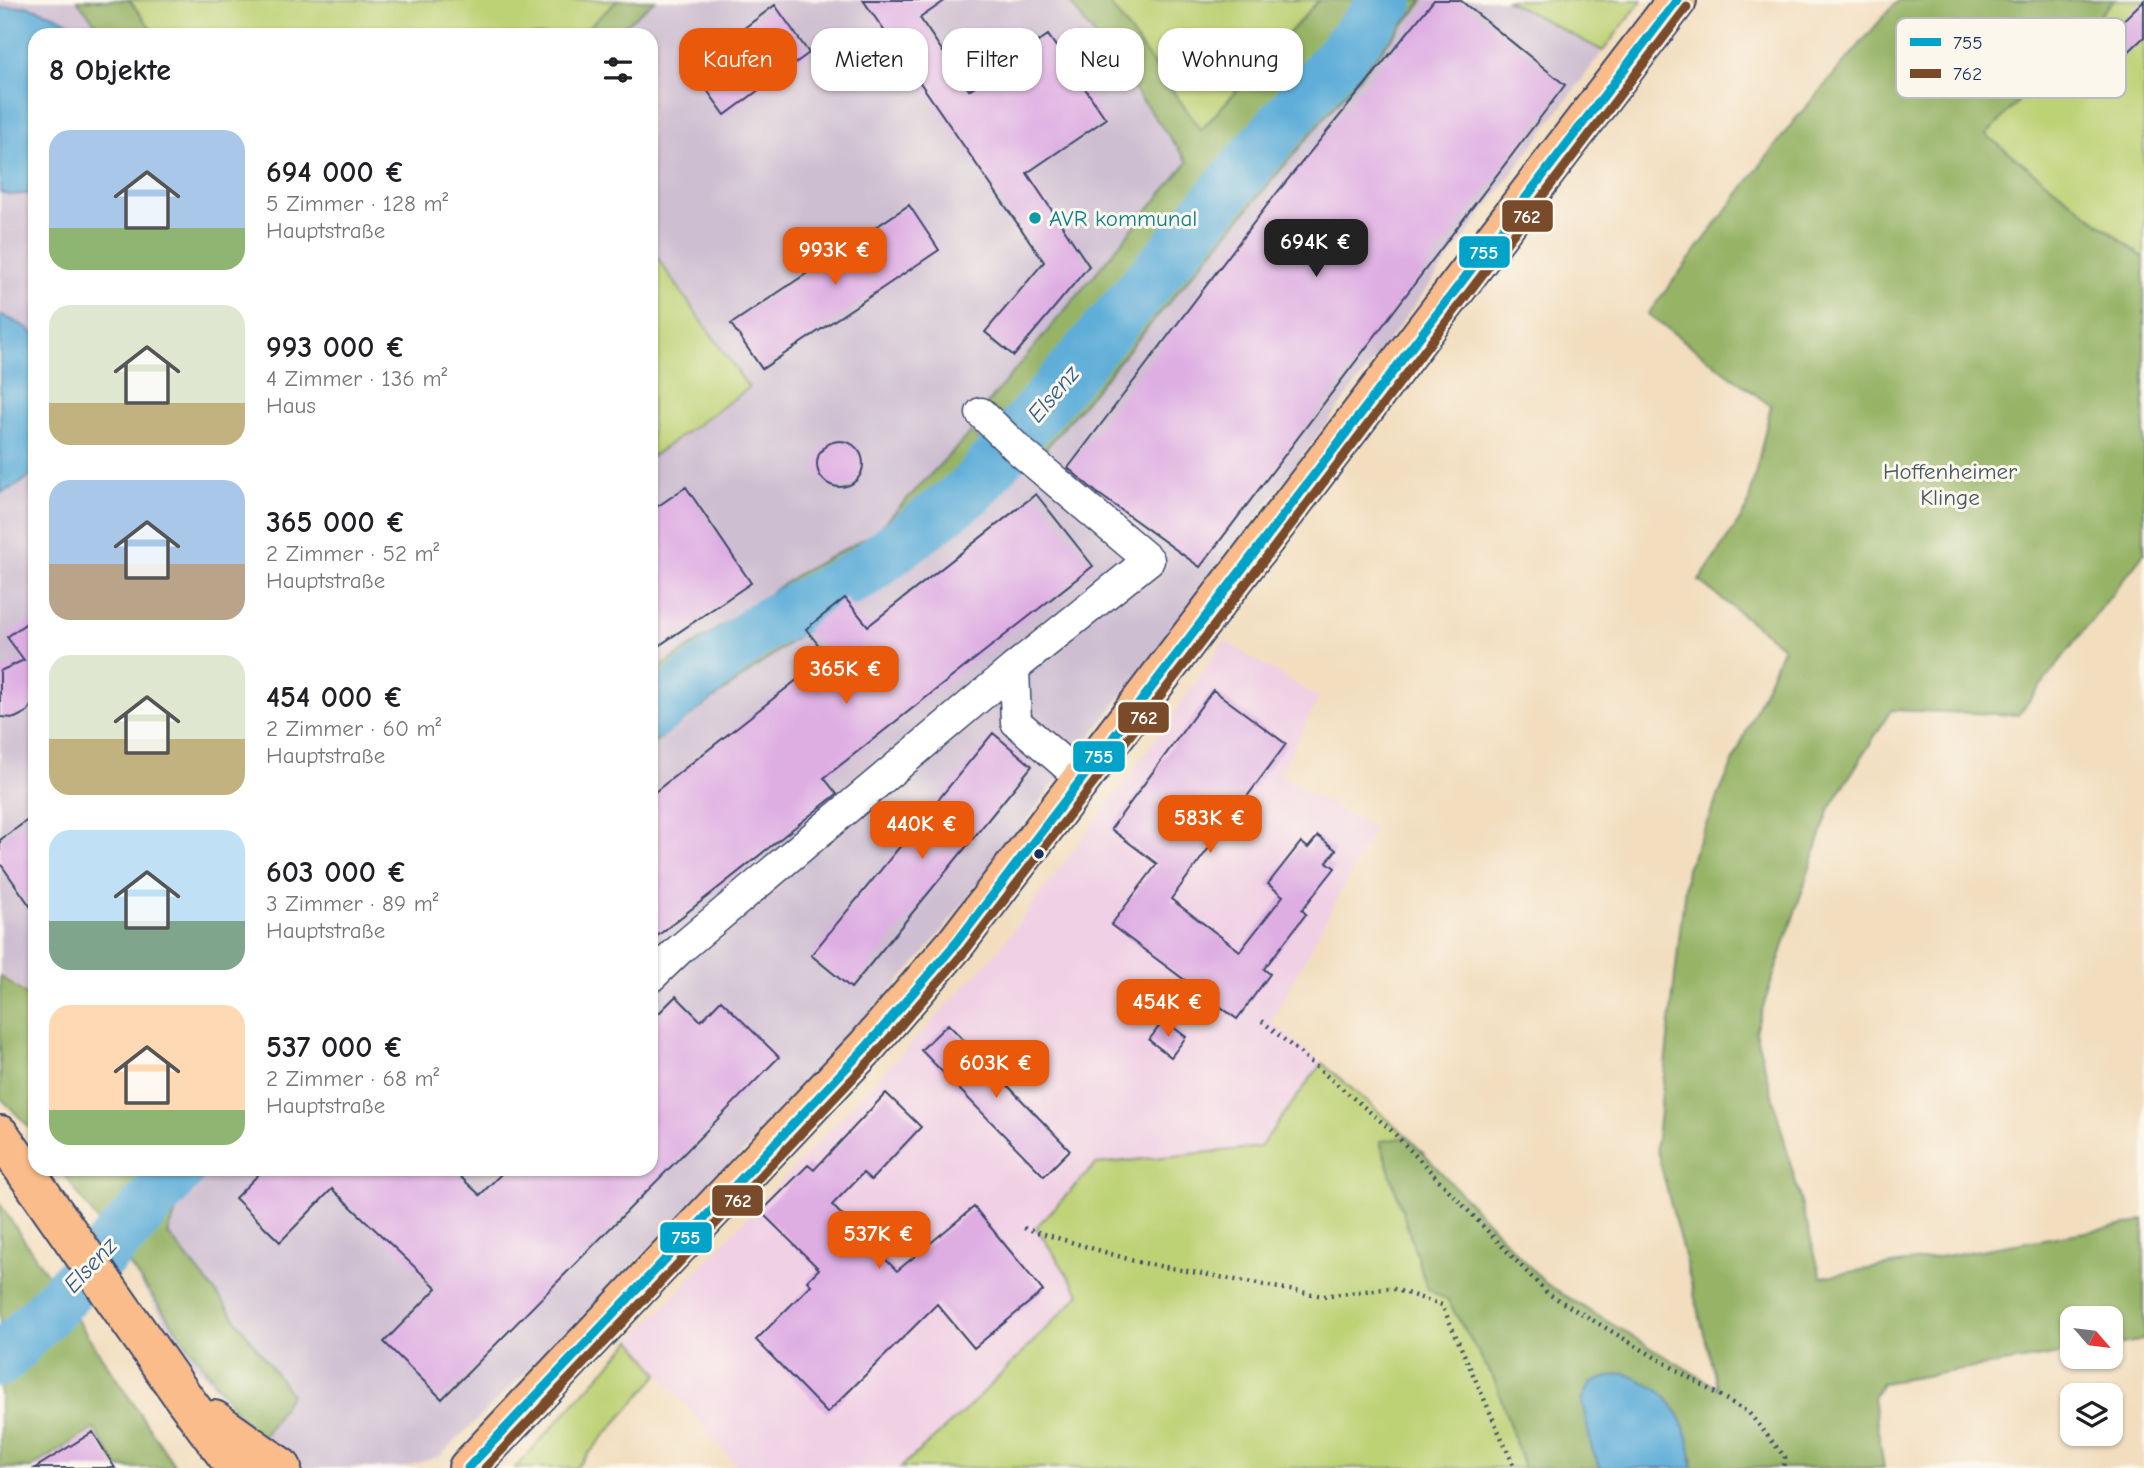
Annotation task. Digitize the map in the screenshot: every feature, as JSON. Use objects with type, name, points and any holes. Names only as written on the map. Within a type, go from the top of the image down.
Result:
[{"type":"main road","points":[[467,1468],[867,1046],[957,942],[1678,0]]},
{"type":"main road","points":[[0,1135],[28,1174]]},
{"type":"main road","points":[[30,1176],[236,1468]]},
{"type":"main road","points":[[184,1398],[282,1468]]},
{"type":"lane","points":[[658,970],[1014,668],[1149,560],[1020,451],[981,413]]},
{"type":"lane","points":[[1014,668],[1016,722],[1082,779]]},
{"type":"path","points":[[1262,1021],[1390,1129],[1547,1293],[1749,1413],[1785,1457],[1783,1468]]},
{"type":"path","points":[[1024,1228],[1138,1262],[1323,1296],[1391,1288],[1443,1305],[1515,1468]]},
{"type":"shaded area","points":[[0,0],[77,0],[99,28],[28,28],[28,993],[0,974]]},
{"type":"shaded area","points":[[655,0],[1068,0],[1089,28],[1056,28],[1056,91],[1135,91],[1188,162],[986,405],[1041,454],[1424,0],[1506,0],[1603,51],[1233,550],[928,949],[774,1121],[600,1299],[440,1456],[401,1468],[298,1468],[285,1465],[189,1359],[119,1250],[188,1176],[658,1176],[658,452],[749,388],[658,259],[658,28],[621,28]]},
{"type":"shaded area","points":[[1224,641],[1319,698],[1279,775],[1374,830],[1271,1022],[1322,1063],[1260,1147],[1096,1164],[1080,1293],[969,1407],[900,1468],[738,1468],[632,1340],[995,954],[1131,774]]},
{"type":"green space","points":[[77,0],[129,0],[151,28],[99,28]]},
{"type":"green space","points":[[129,0],[618,0],[588,28],[151,28]]},
{"type":"green space","points":[[618,0],[655,0],[621,28],[588,28]]},
{"type":"green space","points":[[1068,0],[1107,0],[1127,28],[1089,28]]},
{"type":"green space","points":[[1107,0],[1319,0],[1294,28],[1158,28],[1158,71],[1144,51],[1144,28],[1127,28]]},
{"type":"green space","points":[[1319,0],[1424,0],[1041,454],[986,405],[1188,162],[1135,91],[1144,91],[1144,51],[1158,71],[1158,91],[1173,91],[1201,130],[1236,91],[1303,91],[1303,28],[1294,28]]},
{"type":"green space","points":[[1506,0],[1642,0],[1603,51]]},
{"type":"green space","name":"Hoffenheimer Klinge","points":[[1898,0],[2114,0],[2097,18],[1896,18],[1896,98],[2021,98],[1986,135],[2144,258],[2144,553],[2018,715],[1891,710],[1830,808],[1755,1031],[1821,1277],[2132,1224],[2144,1219],[2144,1340],[2123,1344],[2123,1306],[2060,1306],[2060,1354],[1882,1383],[1873,1398],[1884,1468],[1692,1468],[1693,1457],[1592,1449],[1601,1468],[1524,1468],[1495,1381],[1448,1301],[1427,1288],[1380,1141],[1408,1137],[1547,1285],[1718,1388],[1656,1147],[1687,868],[1783,647],[1699,581],[1747,509],[1771,406],[1648,314],[1794,121]]},
{"type":"green space","points":[[2114,0],[2144,0],[2144,258],[1986,135],[2021,98],[2126,98],[2126,18],[2097,18]]},
{"type":"green space","points":[[1173,91],[1236,91],[1201,130]]},
{"type":"green space","points":[[658,259],[749,388],[658,452]]},
{"type":"green space","points":[[971,432],[1003,463],[1006,475],[859,592],[846,590],[805,622],[805,631],[658,740],[658,669],[798,574],[875,533]]},
{"type":"green space","points":[[0,976],[28,996],[28,1126],[0,1097]]},
{"type":"green space","points":[[1322,1063],[1408,1137],[1380,1142],[1427,1288],[1448,1301],[1495,1381],[1524,1468],[900,1468],[969,1407],[1080,1294],[1036,1227],[1096,1164],[1260,1147]]},
{"type":"green space","points":[[65,1176],[189,1176],[168,1234],[221,1299],[291,1394],[259,1443]]},
{"type":"green space","points":[[0,1204],[176,1468],[119,1468],[94,1429],[31,1468],[0,1468]]},
{"type":"green space","points":[[632,1340],[659,1374],[576,1468],[515,1468]]},
{"type":"water","points":[[25,6],[57,16],[76,28],[28,28],[28,194],[11,195],[0,192],[0,8]]},
{"type":"water","points":[[0,314],[28,328],[28,478],[0,493]]},
{"type":"water","points":[[1624,1373],[1658,1390],[1673,1405],[1684,1425],[1692,1468],[1601,1468],[1592,1449],[1582,1401],[1591,1382]]},
{"type":"building","name":"AVR kommunal","points":[[863,0],[946,0],[920,18],[927,28],[882,28]]},
{"type":"building","points":[[1434,0],[1460,0],[1565,85],[1200,567],[1096,492],[1068,468],[1271,200]]},
{"type":"building","points":[[2144,0],[2144,37],[2126,54],[2126,18]]},
{"type":"building","points":[[775,5],[791,28],[744,28]]},
{"type":"building","name":"AVR kommunal","points":[[928,30],[942,50],[942,91],[1042,91],[1042,39],[1048,35],[1056,47],[1056,91],[1087,91],[1106,119],[1027,173],[1089,266],[1014,356],[985,332],[1044,262],[926,91],[928,91]]},
{"type":"building","points":[[797,36],[809,53],[797,62]]},
{"type":"building","points":[[708,91],[758,91],[725,115]]},
{"type":"building","points":[[909,205],[939,250],[762,369],[731,324]]},
{"type":"building","points":[[840,441],[856,448],[863,464],[856,480],[840,487],[824,480],[817,464],[824,448]]},
{"type":"building","points":[[686,487],[751,583],[658,646],[658,506]]},
{"type":"building","points":[[1036,494],[1093,566],[824,778],[837,794],[658,935],[658,789],[827,656],[806,629],[845,598],[868,626]]},
{"type":"building","points":[[28,622],[28,710],[15,718],[0,717],[0,671],[24,660],[7,637]]},
{"type":"building","points":[[1213,690],[1286,744],[1171,899],[1240,951],[1283,896],[1268,884],[1301,842],[1308,848],[1318,836],[1336,850],[1327,862],[1335,868],[1302,910],[1306,914],[1264,969],[1270,974],[1237,1019],[1111,925],[1157,864],[1111,829]]},
{"type":"building","points":[[993,733],[1032,766],[851,988],[811,955]]},
{"type":"building","points":[[28,820],[28,903],[0,863],[0,840]]},
{"type":"building","points":[[676,996],[701,1021],[721,1000],[779,1057],[442,1399],[384,1342],[437,1288],[332,1189],[280,1242],[235,1198],[257,1176],[460,1176],[480,1195],[499,1176],[658,1176],[658,1014]]},
{"type":"building","points":[[1164,1020],[1186,1037],[1171,1057],[1149,1040]]},
{"type":"building","points":[[948,1024],[1070,1150],[1044,1176],[921,1050]]},
{"type":"building","points":[[886,1093],[921,1127],[871,1180],[863,1173],[832,1205],[897,1271],[974,1207],[1043,1291],[974,1348],[937,1304],[827,1413],[756,1340],[811,1285],[807,1281],[819,1269],[761,1212],[808,1165],[814,1170]]},
{"type":"building","points":[[93,1432],[115,1468],[35,1468]]},
{"type":"waterway","name":"Elsenz","points":[[658,708],[763,626],[863,572],[971,490],[1388,0]]},
{"type":"waterway","name":"Elsenz","points":[[0,1361],[129,1227],[173,1176]]},
{"type":"transit line","name":"755","points":[[468,1468],[867,1046],[957,942],[1677,0]]},
{"type":"transit line","name":"762","points":[[485,1468],[876,1054],[966,950],[1687,7]]},
{"type":"place","name":"AVR kommunal","points":[[1035,218]]}]
